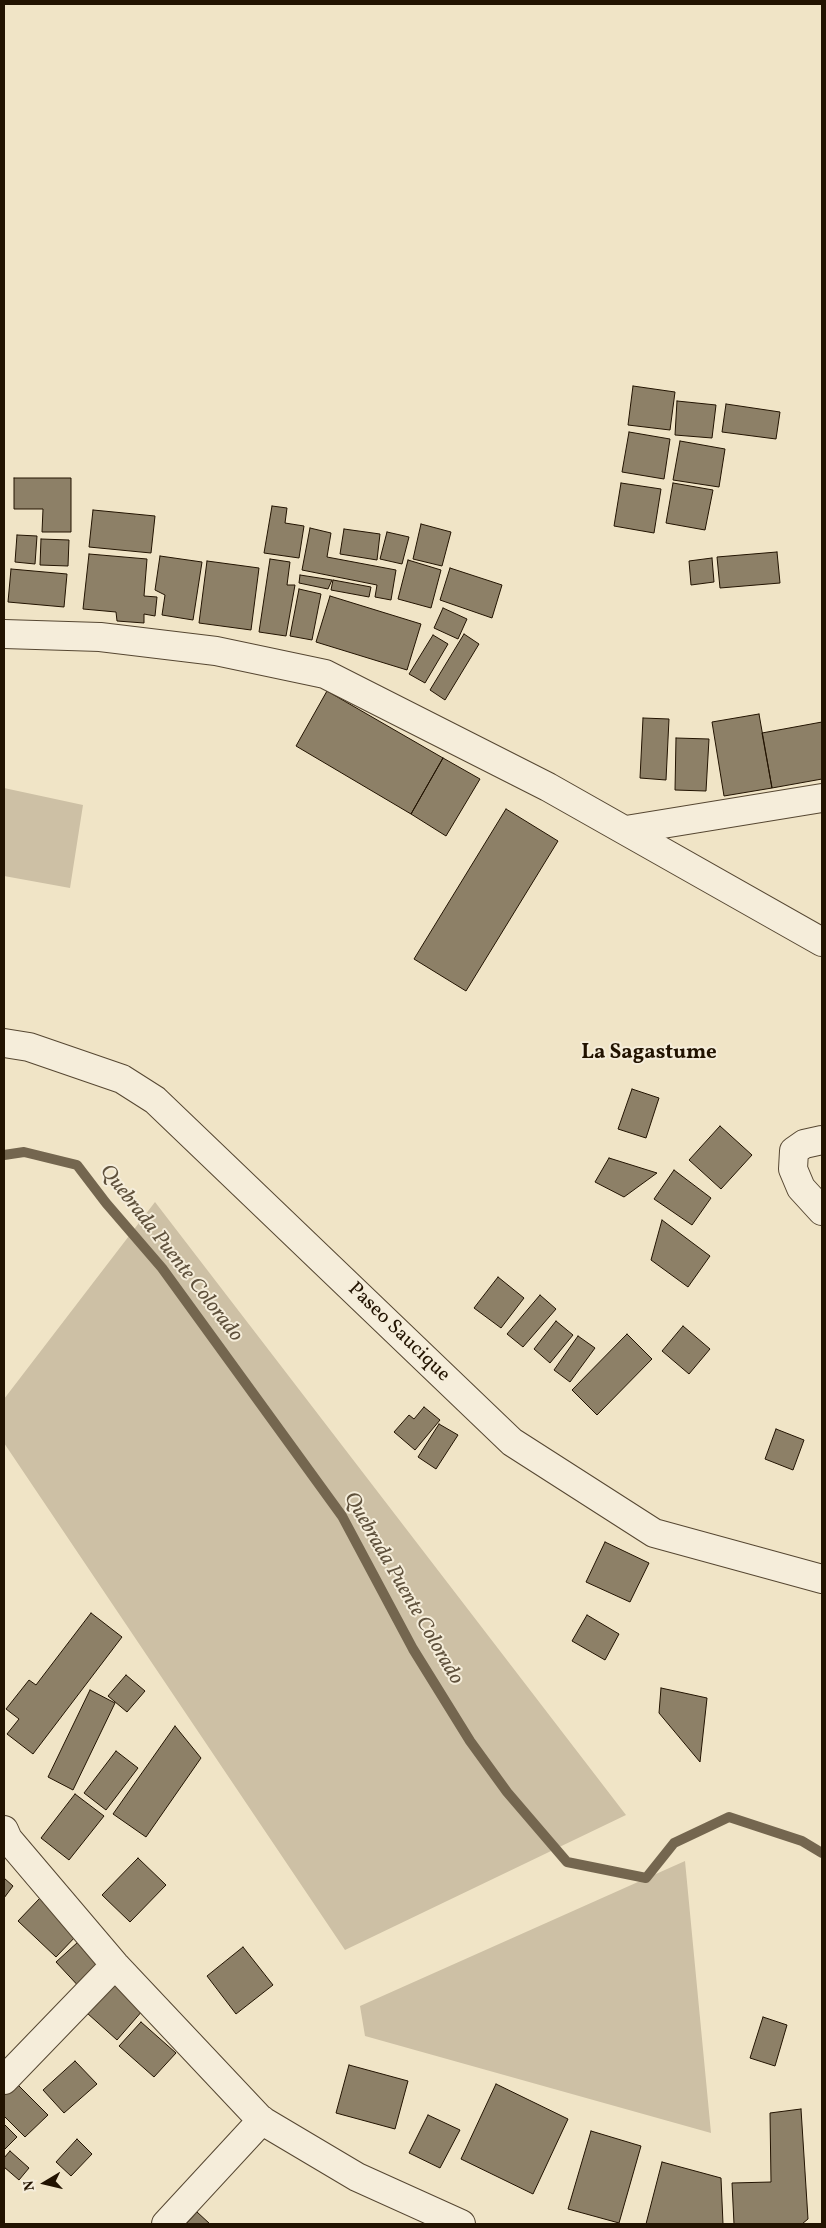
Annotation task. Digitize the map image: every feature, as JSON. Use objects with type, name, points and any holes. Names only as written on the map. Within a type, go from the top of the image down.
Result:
[{"type":"street","points":[[4,634],[100,637],[216,651],[325,674],[548,787],[822,942]]},
{"type":"street","points":[[626,830],[822,798]]},
{"type":"street","name":"Paseo Saucique","points":[[4,1043],[29,1047],[122,1079],[154,1100],[512,1442],[654,1533],[822,1579]]},
{"type":"street","points":[[822,1140],[804,1144],[794,1151],[793,1169],[801,1188],[822,1211]]},
{"type":"street","points":[[4,1830],[8,1839],[115,1965],[262,2120],[357,2177],[461,2224]]},
{"type":"street","points":[[4,2080],[115,1965]]},
{"type":"street","points":[[166,2224],[262,2120]]},
{"type":"shaded area","points":[[4,788],[83,805],[70,888],[4,876]]},
{"type":"shaded area","points":[[155,1202],[626,1815],[345,1950],[4,1443],[4,1399]]},
{"type":"shaded area","points":[[685,1861],[711,2133],[365,2036],[360,2006]]},
{"type":"building","points":[[633,386],[675,392],[670,430],[628,425]]},
{"type":"building","points":[[677,401],[716,405],[712,438],[675,435]]},
{"type":"building","points":[[726,404],[780,412],[776,439],[722,432]]},
{"type":"building","points":[[629,432],[670,439],[664,479],[622,472]]},
{"type":"building","points":[[680,441],[725,449],[719,487],[673,480]]},
{"type":"building","points":[[14,478],[71,478],[71,532],[42,532],[43,509],[14,509]]},
{"type":"building","points":[[621,483],[661,489],[654,533],[614,526]]},
{"type":"building","points":[[673,483],[713,490],[705,530],[666,523]]},
{"type":"building","points":[[272,506],[287,508],[285,523],[304,526],[299,558],[264,553]]},
{"type":"building","points":[[93,510],[155,516],[151,553],[89,547]]},
{"type":"building","points":[[421,524],[451,532],[442,566],[413,559]]},
{"type":"building","points":[[310,528],[331,533],[327,557],[396,570],[391,600],[375,597],[377,585],[302,570]]},
{"type":"building","points":[[344,529],[380,534],[377,560],[340,554]]},
{"type":"building","points":[[387,532],[409,537],[402,564],[380,559]]},
{"type":"building","points":[[17,535],[37,536],[35,564],[15,562]]},
{"type":"building","points":[[41,539],[69,540],[68,566],[40,565]]},
{"type":"building","points":[[777,552],[780,583],[720,588],[717,557]]},
{"type":"building","points":[[89,554],[147,559],[144,596],[157,597],[155,616],[144,614],[144,623],[117,621],[116,612],[83,609]]},
{"type":"building","points":[[160,556],[202,562],[193,620],[162,615],[165,595],[155,590]]},
{"type":"building","points":[[712,558],[714,582],[691,585],[689,561]]},
{"type":"building","points":[[270,559],[290,562],[287,585],[295,585],[286,636],[259,632]]},
{"type":"building","points":[[408,560],[441,570],[431,608],[398,599]]},
{"type":"building","points":[[207,561],[259,568],[251,630],[199,623]]},
{"type":"building","points":[[450,568],[502,585],[492,618],[440,600]]},
{"type":"building","points":[[11,569],[67,574],[64,607],[8,602]]},
{"type":"building","points":[[300,575],[332,580],[328,589],[299,583]]},
{"type":"building","points":[[333,580],[371,587],[369,597],[331,590]]},
{"type":"building","points":[[299,589],[321,594],[312,640],[290,636]]},
{"type":"building","points":[[330,596],[421,624],[407,670],[316,642]]},
{"type":"building","points":[[443,608],[467,619],[458,639],[434,628]]},
{"type":"building","points":[[464,634],[479,644],[445,700],[430,690]]},
{"type":"building","points":[[433,635],[448,644],[425,683],[409,674]]},
{"type":"building","points":[[327,691],[443,758],[411,814],[296,746]]},
{"type":"building","points":[[759,714],[772,788],[724,796],[712,722]]},
{"type":"building","points":[[643,718],[669,719],[666,780],[640,778]]},
{"type":"building","points":[[822,722],[822,779],[772,788],[762,733]]},
{"type":"building","points":[[676,738],[709,739],[706,791],[675,790]]},
{"type":"building","points":[[443,758],[480,779],[446,836],[411,814]]},
{"type":"building","points":[[506,809],[558,841],[466,991],[414,959]]},
{"type":"building","points":[[632,1089],[659,1098],[646,1138],[618,1129]]},
{"type":"building","points":[[720,1126],[752,1155],[721,1189],[689,1160]]},
{"type":"building","points":[[609,1158],[657,1173],[624,1197],[595,1182]]},
{"type":"building","points":[[674,1170],[711,1198],[692,1225],[654,1199]]},
{"type":"building","points":[[662,1220],[710,1256],[688,1287],[651,1260]]},
{"type":"building","points":[[498,1277],[524,1298],[501,1328],[474,1308]]},
{"type":"building","points":[[540,1295],[556,1309],[523,1347],[507,1334]]},
{"type":"building","points":[[556,1321],[573,1335],[550,1363],[534,1349]]},
{"type":"building","points":[[683,1326],[710,1349],[689,1374],[662,1351]]},
{"type":"building","points":[[627,1334],[652,1359],[597,1415],[572,1390]]},
{"type":"building","points":[[578,1336],[595,1348],[570,1382],[554,1370]]},
{"type":"building","points":[[424,1407],[440,1420],[415,1450],[394,1432],[409,1415],[414,1419]]},
{"type":"building","points":[[439,1424],[458,1435],[436,1469],[418,1457]]},
{"type":"building","points":[[776,1429],[804,1440],[793,1470],[765,1459]]},
{"type":"building","points":[[605,1542],[649,1563],[630,1602],[586,1582]]},
{"type":"building","points":[[91,1613],[122,1637],[33,1754],[7,1734],[19,1719],[6,1709],[29,1680],[36,1685]]},
{"type":"building","points":[[587,1615],[619,1634],[605,1660],[572,1641]]},
{"type":"building","points":[[126,1675],[145,1691],[127,1712],[108,1696]]},
{"type":"building","points":[[661,1688],[707,1698],[700,1762],[659,1713]]},
{"type":"building","points":[[90,1690],[115,1703],[73,1790],[48,1777]]},
{"type":"building","points":[[175,1726],[201,1758],[146,1837],[113,1814]]},
{"type":"building","points":[[116,1751],[138,1768],[106,1810],[84,1793]]},
{"type":"building","points":[[75,1794],[104,1816],[69,1860],[41,1838]]},
{"type":"building","points":[[138,1858],[166,1885],[130,1922],[102,1895]]},
{"type":"building","points":[[4,1878],[13,1886],[4,1898]]},
{"type":"building","points":[[40,1898],[78,1934],[56,1957],[18,1921]]},
{"type":"building","points":[[78,1942],[105,1971],[83,1991],[56,1962]]},
{"type":"building","points":[[243,1947],[273,1985],[236,2014],[207,1976]]},
{"type":"building","points":[[113,1984],[143,2010],[117,2040],[87,2013]]},
{"type":"building","points":[[763,2017],[787,2025],[775,2066],[750,2058]]},
{"type":"building","points":[[141,2022],[176,2053],[154,2077],[119,2046]]},
{"type":"building","points":[[75,2061],[97,2084],[64,2113],[43,2090]]},
{"type":"building","points":[[349,2065],[408,2081],[395,2129],[336,2113]]},
{"type":"building","points":[[16,2083],[48,2115],[25,2137],[4,2116],[4,2095]]},
{"type":"building","points":[[496,2084],[568,2119],[533,2194],[461,2159]]},
{"type":"building","points":[[801,2109],[808,2219],[802,2224],[734,2224],[732,2183],[771,2182],[770,2113]]},
{"type":"building","points":[[428,2115],[460,2130],[440,2168],[409,2153]]},
{"type":"building","points":[[4,2124],[17,2137],[4,2150]]},
{"type":"building","points":[[591,2131],[641,2146],[619,2223],[568,2209]]},
{"type":"building","points":[[77,2139],[92,2154],[71,2176],[56,2162]]},
{"type":"building","points":[[10,2151],[29,2168],[19,2180],[4,2167],[4,2158]]},
{"type":"building","points":[[662,2162],[721,2178],[723,2224],[646,2224]]},
{"type":"building","points":[[197,2212],[210,2224],[186,2224]]},
{"type":"waterway","name":"Quebrada Puente Colorado","points":[[4,1155],[24,1152],[77,1165],[106,1203],[162,1268],[342,1516],[413,1649],[470,1741],[507,1792],[567,1862],[646,1878],[674,1843],[729,1817],[802,1841],[822,1853]]},
{"type":"district","name":"La Sagastume","points":[[649,1054]]}]
